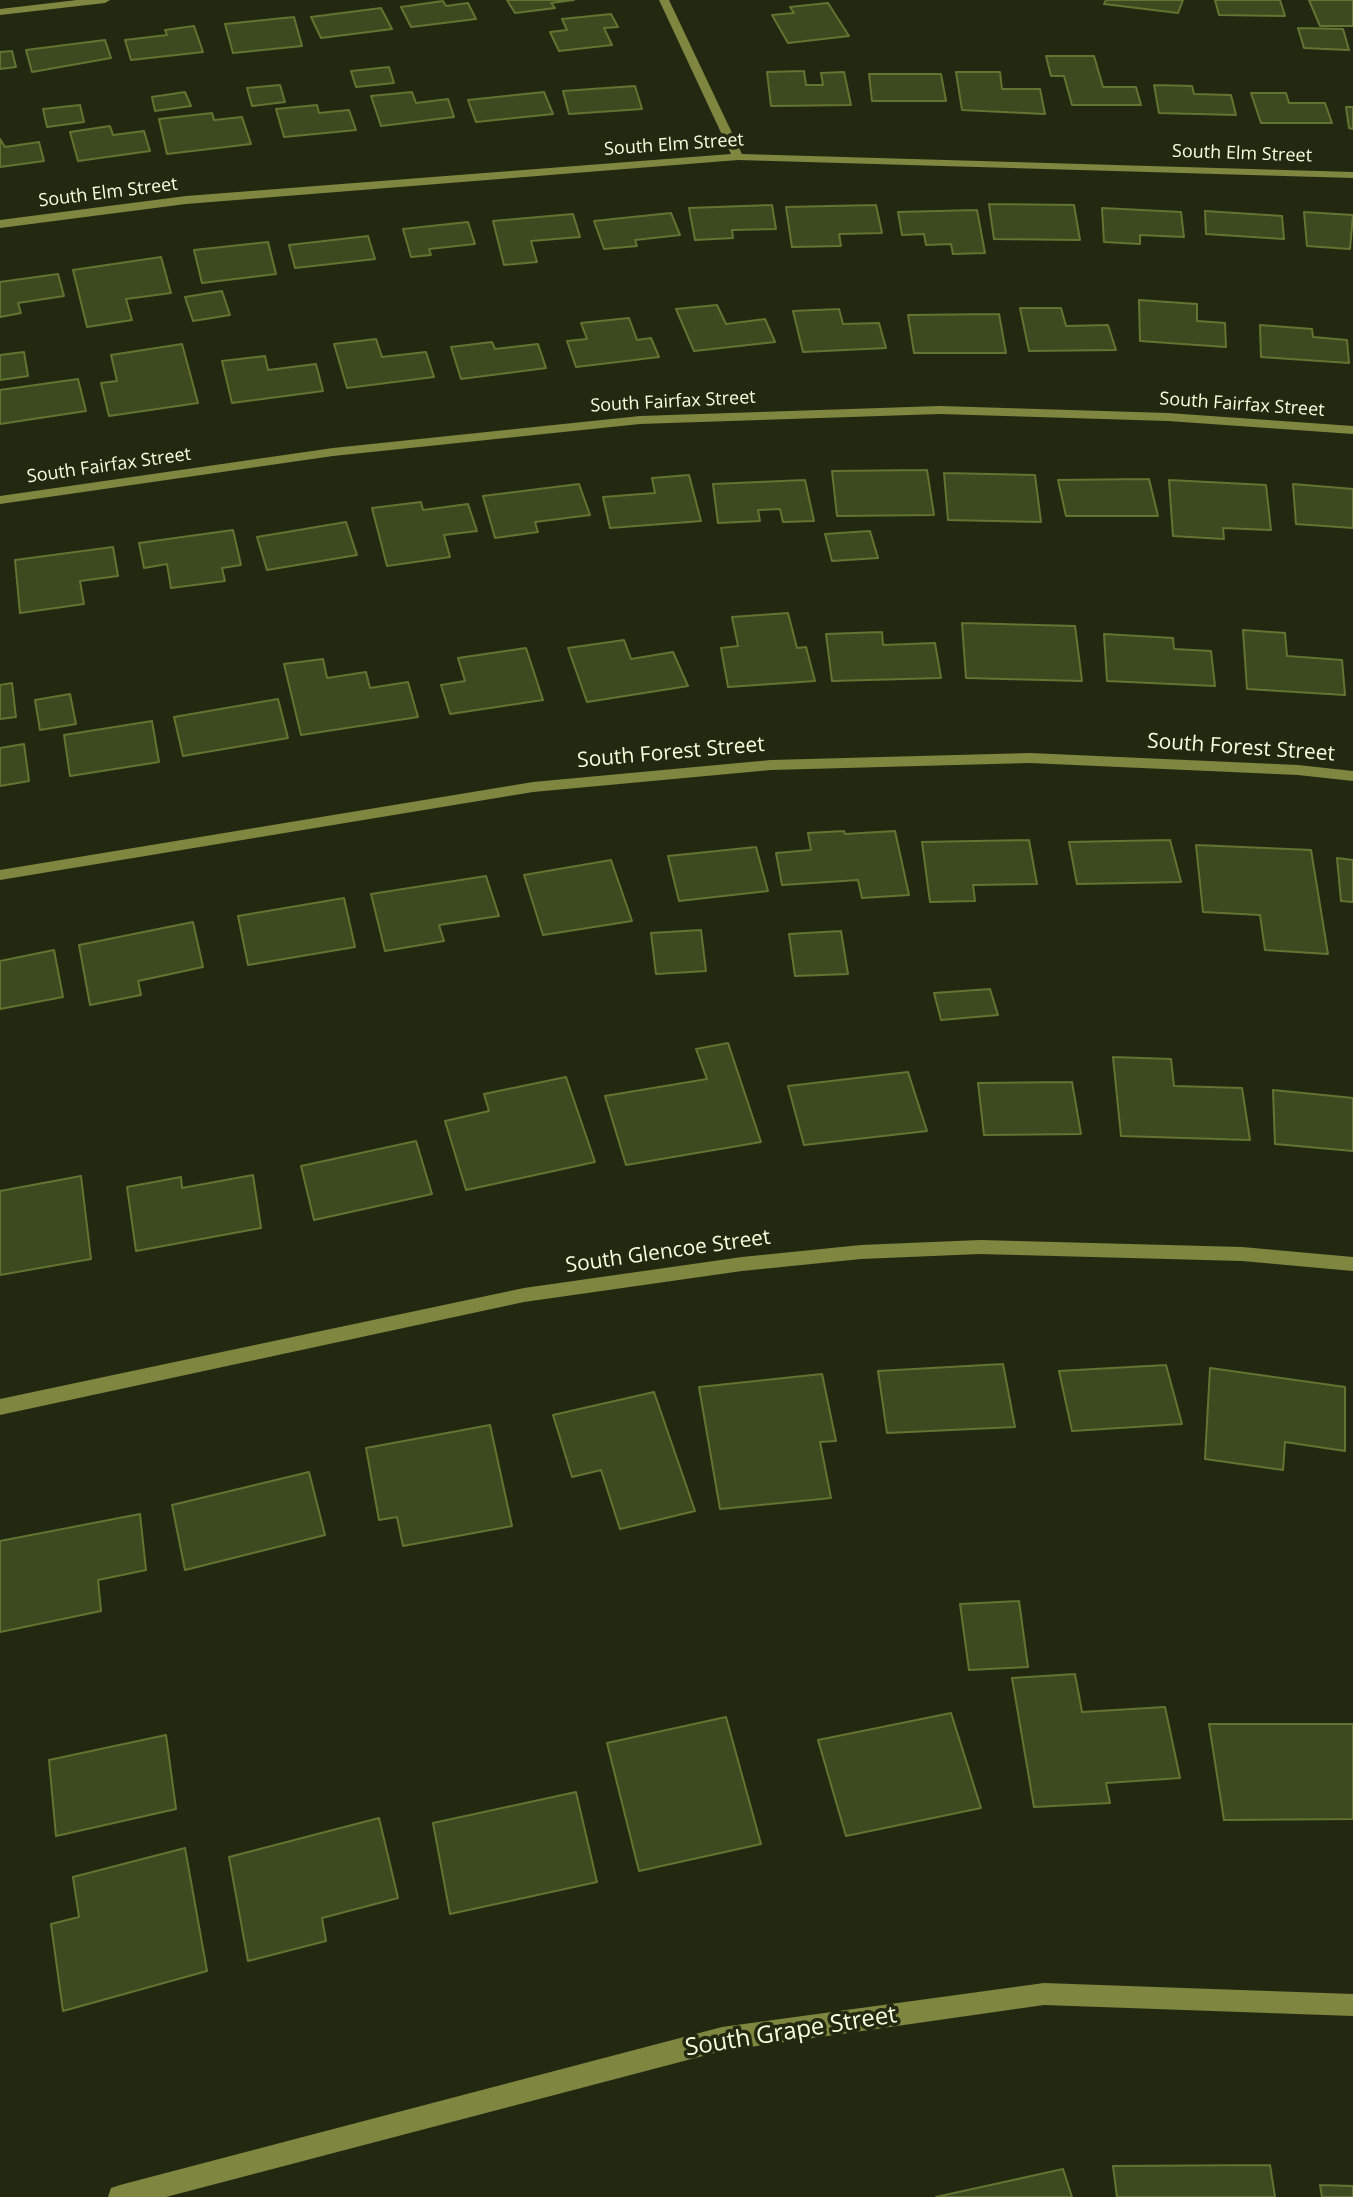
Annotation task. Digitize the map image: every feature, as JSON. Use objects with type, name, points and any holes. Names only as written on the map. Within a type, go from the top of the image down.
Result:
[{"type":"street","points":[[0,12],[105,0]]},
{"type":"street","points":[[664,0],[737,157]]},
{"type":"street","name":"South Elm Street","points":[[0,224],[186,200],[737,157],[1353,175]]},
{"type":"street","name":"South Fairfax Street","points":[[0,500],[333,452],[640,420],[940,410],[1168,417],[1353,430]]},
{"type":"street","name":"South Forest Street","points":[[0,875],[533,787],[771,765],[1030,758],[1298,770],[1353,776]]},
{"type":"street","name":"South Glencoe Street","points":[[0,1407],[524,1295],[742,1264],[861,1252],[993,1247],[1242,1254],[1353,1264]]},
{"type":"street","name":"South Grape Street","points":[[120,2197],[722,2039],[1044,1994],[1353,2005]]},
{"type":"building","points":[[507,0],[574,0],[551,3],[555,8],[515,13]]},
{"type":"building","points":[[1106,0],[1183,0],[1178,13],[1104,4]]},
{"type":"building","points":[[1215,0],[1280,0],[1285,16],[1219,15]]},
{"type":"building","points":[[1309,0],[1353,0],[1353,26],[1320,26]]},
{"type":"building","points":[[443,1],[446,6],[468,3],[476,19],[411,27],[401,7]]},
{"type":"building","points":[[828,3],[849,36],[788,43],[772,15],[794,13],[790,7]]},
{"type":"building","points":[[381,8],[392,29],[321,38],[311,17]]},
{"type":"building","points":[[611,14],[618,27],[604,28],[612,45],[559,51],[550,32],[567,30],[562,19]]},
{"type":"building","points":[[294,17],[302,46],[233,53],[225,24]]},
{"type":"building","points":[[194,26],[203,52],[131,60],[125,40],[167,35],[165,30]]},
{"type":"building","points":[[1298,28],[1343,29],[1349,50],[1304,48]]},
{"type":"building","points":[[105,40],[111,58],[32,72],[26,50]]},
{"type":"building","points":[[12,51],[16,67],[0,69],[0,52]]},
{"type":"building","points":[[1046,56],[1094,56],[1103,87],[1136,87],[1141,105],[1072,105],[1064,76],[1051,76]]},
{"type":"building","points":[[389,67],[394,83],[356,87],[351,71]]},
{"type":"building","points":[[804,71],[806,85],[823,85],[821,73],[844,72],[851,105],[771,106],[767,72]]},
{"type":"building","points":[[956,72],[1000,72],[1002,89],[1040,89],[1045,114],[962,110]]},
{"type":"building","points":[[869,74],[941,74],[946,101],[872,101]]},
{"type":"building","points":[[280,85],[285,102],[252,106],[247,88]]},
{"type":"building","points":[[1154,85],[1192,86],[1194,94],[1231,95],[1236,115],[1159,113]]},
{"type":"building","points":[[635,86],[642,109],[569,114],[563,91]]},
{"type":"building","points":[[185,92],[191,106],[155,111],[152,97]]},
{"type":"building","points":[[412,92],[416,103],[448,99],[454,117],[381,126],[371,96]]},
{"type":"building","points":[[544,92],[553,114],[476,122],[468,100]]},
{"type":"building","points":[[1251,93],[1286,93],[1289,103],[1325,103],[1332,123],[1261,123]]},
{"type":"building","points":[[80,105],[84,122],[47,127],[43,109]]},
{"type":"building","points":[[317,105],[319,113],[349,110],[356,130],[284,137],[276,109]]},
{"type":"building","points":[[1346,107],[1353,107],[1353,129],[1349,128]]},
{"type":"building","points":[[212,113],[214,120],[242,117],[251,144],[167,154],[159,119]]},
{"type":"building","points":[[110,126],[113,135],[144,131],[150,151],[78,161],[70,132]]},
{"type":"building","points":[[0,139],[5,147],[39,142],[44,161],[0,167]]},
{"type":"building","points":[[989,204],[1074,205],[1080,240],[994,239]]},
{"type":"building","points":[[772,205],[776,229],[732,230],[733,238],[695,240],[689,208]]},
{"type":"building","points":[[876,205],[882,233],[839,234],[841,246],[792,247],[786,207]]},
{"type":"building","points":[[1102,208],[1181,212],[1184,237],[1140,235],[1140,244],[1104,242]]},
{"type":"building","points":[[977,210],[985,253],[953,254],[951,244],[926,245],[924,234],[902,235],[898,212]]},
{"type":"building","points":[[1205,211],[1282,216],[1284,239],[1206,234]]},
{"type":"building","points":[[1304,212],[1353,215],[1350,249],[1307,246]]},
{"type":"building","points":[[671,213],[680,235],[635,240],[637,246],[604,249],[594,221]]},
{"type":"building","points":[[573,214],[580,237],[531,241],[537,262],[504,265],[493,221]]},
{"type":"building","points":[[468,222],[475,244],[429,249],[431,255],[411,257],[403,229]]},
{"type":"building","points":[[368,236],[375,259],[295,268],[289,245]]},
{"type":"building","points":[[268,242],[276,274],[202,283],[194,250]]},
{"type":"building","points":[[161,257],[171,293],[126,299],[132,320],[87,327],[73,270]]},
{"type":"building","points":[[58,274],[64,296],[18,303],[21,313],[0,317],[0,282]]},
{"type":"building","points":[[222,291],[230,315],[193,321],[185,297]]},
{"type":"building","points":[[1139,300],[1197,304],[1197,321],[1225,323],[1226,347],[1140,341]]},
{"type":"building","points":[[717,305],[726,324],[765,319],[775,342],[694,351],[676,309]]},
{"type":"building","points":[[1020,308],[1061,308],[1066,326],[1108,325],[1116,350],[1029,351]]},
{"type":"building","points":[[839,309],[843,324],[879,323],[886,348],[803,352],[793,311]]},
{"type":"building","points":[[999,314],[1006,353],[914,353],[908,315]]},
{"type":"building","points":[[629,318],[637,340],[651,338],[659,357],[576,367],[567,341],[587,339],[581,323]]},
{"type":"building","points":[[1260,325],[1312,329],[1313,337],[1347,340],[1349,363],[1261,357]]},
{"type":"building","points":[[376,339],[382,357],[426,352],[434,377],[347,388],[334,344]]},
{"type":"building","points":[[492,342],[495,349],[538,344],[546,368],[461,379],[451,347]]},
{"type":"building","points":[[182,344],[198,403],[109,416],[101,383],[117,381],[111,355]]},
{"type":"building","points":[[24,352],[28,376],[0,380],[0,355]]},
{"type":"building","points":[[265,356],[268,370],[316,364],[323,391],[232,403],[222,361]]},
{"type":"building","points":[[78,379],[86,411],[0,424],[0,390]]},
{"type":"building","points":[[927,470],[934,515],[837,516],[832,471]]},
{"type":"building","points":[[944,473],[1035,475],[1041,522],[948,520]]},
{"type":"building","points":[[689,475],[701,521],[610,528],[603,497],[655,493],[652,478]]},
{"type":"building","points":[[1149,479],[1158,516],[1066,516],[1058,480]]},
{"type":"building","points":[[805,480],[814,521],[783,522],[780,509],[758,510],[760,521],[718,523],[713,484]]},
{"type":"building","points":[[1169,480],[1266,485],[1271,530],[1223,528],[1224,539],[1173,536]]},
{"type":"building","points":[[579,484],[590,515],[535,522],[538,532],[495,538],[483,496]]},
{"type":"building","points":[[1293,484],[1353,489],[1353,528],[1296,524]]},
{"type":"building","points":[[421,502],[423,510],[468,504],[477,531],[444,535],[450,557],[387,566],[372,508]]},
{"type":"building","points":[[346,522],[357,555],[267,570],[257,537]]},
{"type":"building","points":[[233,530],[241,565],[222,568],[225,581],[171,588],[167,564],[144,568],[139,543]]},
{"type":"building","points":[[870,531],[878,558],[832,561],[825,534]]},
{"type":"building","points":[[113,547],[118,576],[80,581],[84,604],[20,613],[15,560]]},
{"type":"building","points":[[788,613],[797,648],[806,647],[815,681],[728,687],[721,648],[738,646],[732,617]]},
{"type":"building","points":[[962,623],[1075,626],[1082,681],[966,678]]},
{"type":"building","points":[[1243,630],[1285,633],[1287,656],[1342,660],[1345,695],[1247,689]]},
{"type":"building","points":[[882,632],[883,645],[935,643],[941,678],[832,681],[826,634]]},
{"type":"building","points":[[1104,634],[1173,638],[1174,649],[1211,651],[1215,686],[1107,681]]},
{"type":"building","points":[[624,640],[631,659],[673,652],[688,686],[587,702],[568,648]]},
{"type":"building","points":[[526,648],[543,700],[450,714],[441,685],[465,681],[458,658]]},
{"type":"building","points":[[323,659],[327,678],[366,672],[370,688],[408,682],[418,717],[301,735],[284,664]]},
{"type":"building","points":[[12,683],[16,717],[0,719],[0,685]]},
{"type":"building","points":[[70,694],[76,724],[40,730],[35,700]]},
{"type":"building","points":[[278,699],[288,738],[183,756],[174,717]]},
{"type":"building","points":[[152,721],[159,762],[70,776],[64,735]]},
{"type":"building","points":[[24,744],[29,781],[0,786],[0,748]]},
{"type":"building","points":[[844,831],[845,834],[895,831],[909,895],[862,898],[858,880],[782,885],[776,853],[811,850],[808,833]]},
{"type":"building","points":[[1029,840],[1037,884],[973,885],[975,901],[930,902],[922,842]]},
{"type":"building","points":[[1170,840],[1181,882],[1077,884],[1069,842]]},
{"type":"building","points":[[1196,845],[1311,850],[1328,954],[1265,950],[1260,915],[1203,912]]},
{"type":"building","points":[[756,847],[768,891],[679,901],[668,856]]},
{"type":"building","points":[[1337,858],[1353,860],[1353,902],[1341,901]]},
{"type":"building","points":[[611,860],[632,921],[543,935],[524,875]]},
{"type":"building","points":[[486,876],[499,916],[439,925],[444,941],[385,951],[371,894]]},
{"type":"building","points":[[344,898],[355,947],[248,965],[238,916]]},
{"type":"building","points":[[193,922],[203,967],[138,981],[141,995],[90,1005],[79,945]]},
{"type":"building","points":[[701,930],[706,971],[656,974],[651,933]]},
{"type":"building","points":[[841,931],[848,974],[795,976],[789,934]]},
{"type":"building","points":[[54,950],[63,997],[0,1009],[0,961]]},
{"type":"building","points":[[990,989],[998,1015],[941,1020],[934,993]]},
{"type":"building","points":[[728,1043],[761,1142],[626,1165],[605,1096],[707,1079],[696,1049]]},
{"type":"building","points":[[1113,1057],[1171,1059],[1174,1086],[1242,1088],[1250,1140],[1121,1136]]},
{"type":"building","points":[[908,1072],[927,1131],[804,1145],[788,1086]]},
{"type":"building","points":[[566,1077],[595,1162],[466,1190],[445,1121],[489,1111],[484,1094]]},
{"type":"building","points":[[1072,1082],[1081,1134],[984,1135],[978,1083]]},
{"type":"building","points":[[1273,1090],[1353,1098],[1353,1151],[1275,1144]]},
{"type":"building","points":[[416,1141],[432,1194],[314,1220],[301,1166]]},
{"type":"building","points":[[253,1175],[261,1228],[136,1251],[127,1187],[181,1177],[182,1188]]},
{"type":"building","points":[[81,1176],[91,1259],[0,1275],[0,1191]]},
{"type":"building","points":[[1003,1364],[1015,1427],[887,1433],[878,1371]]},
{"type":"building","points":[[1166,1365],[1182,1424],[1072,1431],[1059,1371]]},
{"type":"building","points":[[1210,1368],[1345,1387],[1345,1451],[1285,1442],[1283,1470],[1205,1459]]},
{"type":"building","points":[[822,1374],[836,1441],[820,1442],[831,1498],[720,1509],[699,1387]]},
{"type":"building","points":[[654,1392],[695,1511],[620,1529],[601,1470],[572,1477],[553,1415]]},
{"type":"building","points":[[490,1425],[512,1526],[403,1546],[397,1517],[379,1520],[366,1448]]},
{"type":"building","points":[[309,1472],[325,1535],[185,1570],[172,1505]]},
{"type":"building","points":[[140,1514],[146,1570],[98,1580],[101,1611],[0,1632],[0,1541]]},
{"type":"building","points":[[1019,1601],[1028,1667],[969,1670],[960,1604]]},
{"type":"building","points":[[1075,1674],[1082,1712],[1165,1707],[1180,1778],[1106,1783],[1110,1803],[1034,1807],[1012,1678]]},
{"type":"building","points":[[951,1713],[981,1808],[846,1836],[818,1740]]},
{"type":"building","points":[[726,1717],[761,1844],[639,1871],[607,1743]]},
{"type":"building","points":[[1209,1724],[1353,1724],[1353,1819],[1224,1820]]},
{"type":"building","points":[[166,1735],[176,1809],[56,1836],[49,1760]]},
{"type":"building","points":[[576,1792],[597,1882],[450,1914],[433,1823]]},
{"type":"building","points":[[379,1818],[398,1898],[322,1918],[326,1941],[248,1961],[229,1857]]},
{"type":"building","points":[[185,1848],[207,1971],[63,2011],[51,1924],[79,1917],[73,1877]]},
{"type":"building","points":[[1270,2165],[1275,2197],[1117,2197],[1113,2166]]},
{"type":"building","points":[[1063,2169],[1072,2197],[936,2197]]},
{"type":"building","points":[[1320,2185],[1353,2186],[1353,2197],[1322,2197]]}]
